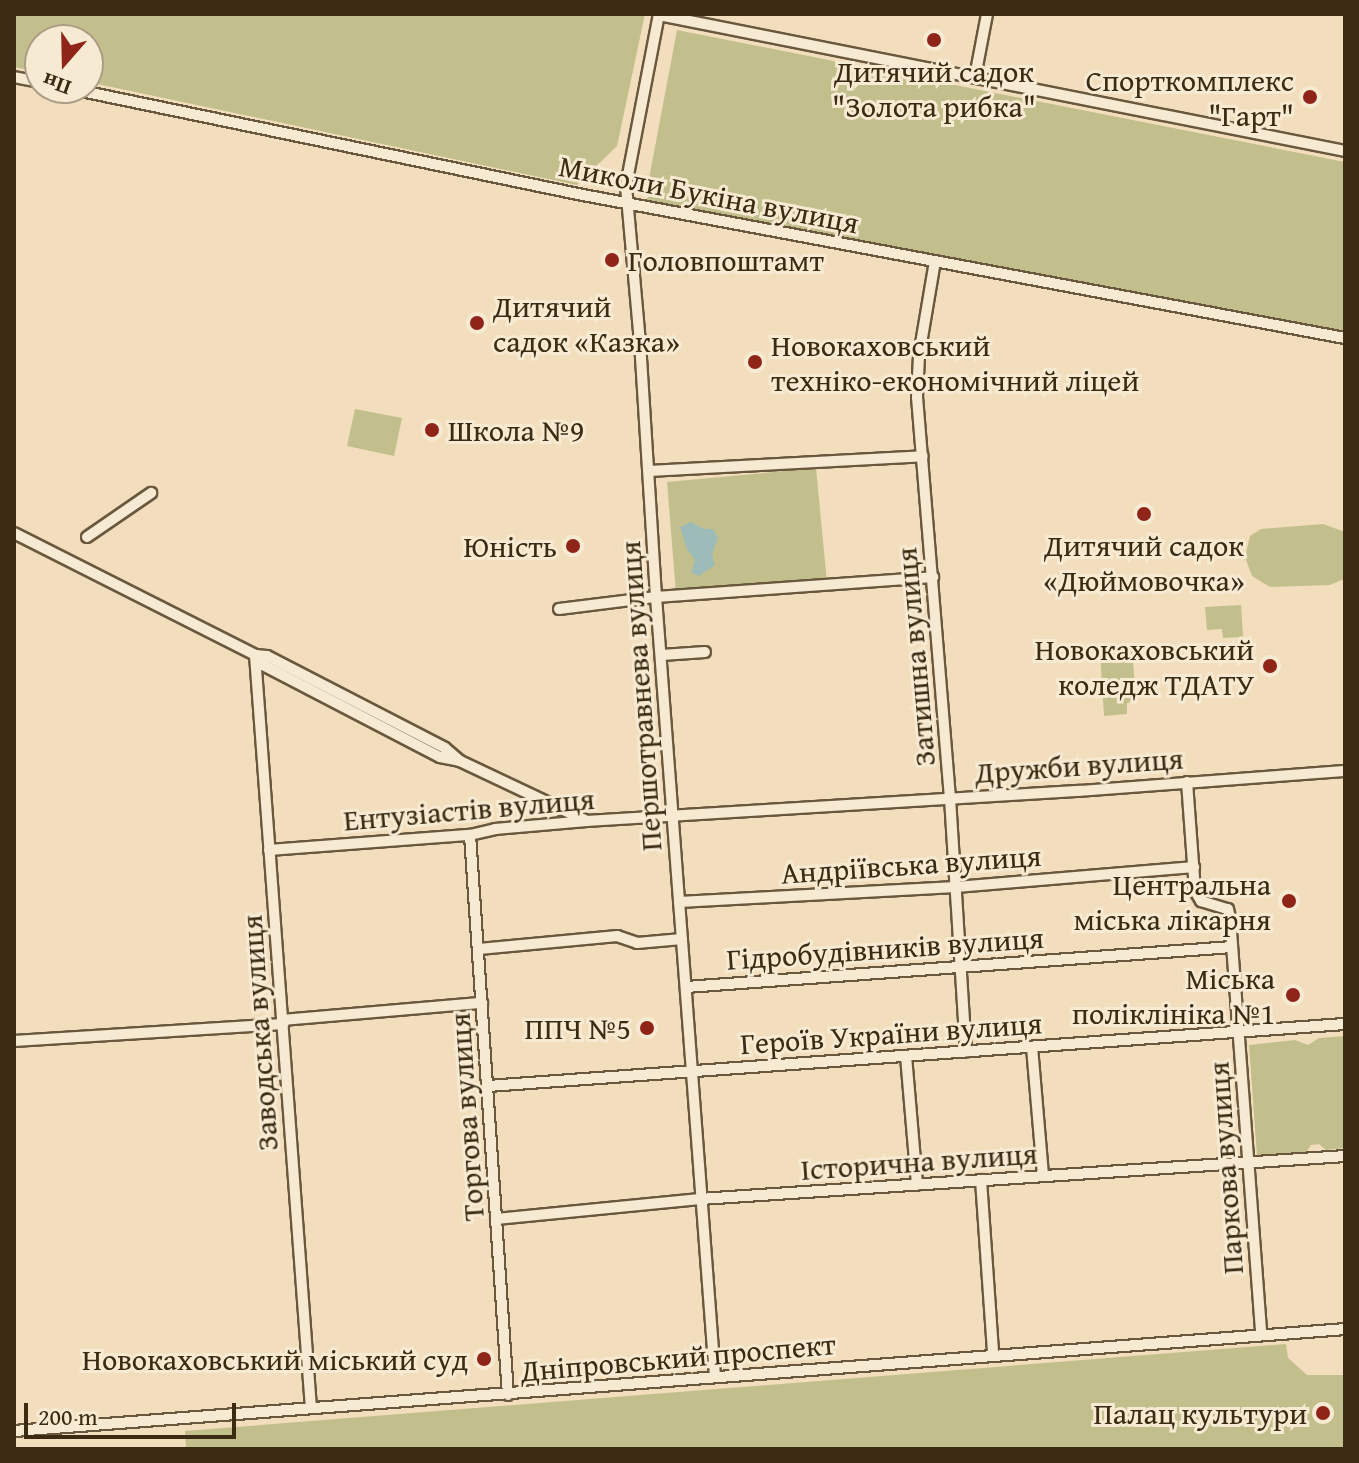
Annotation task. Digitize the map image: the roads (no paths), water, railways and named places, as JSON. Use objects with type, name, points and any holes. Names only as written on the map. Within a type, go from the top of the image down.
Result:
[{"type":"street","points":[[659,14],[1345,151]]},
{"type":"street","name":"Першотравнева вулиця","points":[[659,14],[626,177],[627,203],[715,1376]]},
{"type":"street","points":[[975,77],[987,14]]},
{"type":"street","name":"Миколи Букіна вулиця","points":[[104,96],[627,203],[1345,338]]},
{"type":"street","name":"Затишна вулиця","points":[[935,261],[919,356],[917,397],[950,798],[966,1051]]},
{"type":"street","points":[[649,471],[923,456]]},
{"type":"street","points":[[87,537],[151,493]]},
{"type":"street","points":[[14,533],[255,655],[267,656],[445,748],[460,761],[587,821]]},
{"type":"street","points":[[559,609],[656,597],[933,577]]},
{"type":"street","points":[[662,655],[705,652]]},
{"type":"street","name":"Заводська вулиця","points":[[255,655],[311,1408]]},
{"type":"street","name":"Дружби вулиця","points":[[673,816],[1345,771]]},
{"type":"street","name":"Паркова вулиця","points":[[1187,782],[1195,891],[1201,901],[1228,909],[1261,1335]]},
{"type":"street","name":"Ентузіастів вулиця","points":[[269,850],[673,816]]},
{"type":"street","name":"Торгова вулиця","points":[[470,835],[508,1395]]},
{"type":"street","name":"Андріївська вулиця","points":[[679,902],[956,887],[1194,867]]},
{"type":"street","points":[[479,949],[617,936],[637,943],[682,939]]},
{"type":"street","name":"Гідробудівників вулиця","points":[[686,987],[1232,947]]},
{"type":"street","points":[[14,1041],[282,1022],[482,1003]]},
{"type":"street","name":"Героїв України вулиця","points":[[488,1086],[1345,1024]]},
{"type":"street","points":[[1032,1047],[1043,1176]]},
{"type":"street","points":[[906,1056],[917,1185]]},
{"type":"street","name":"Історична вулиця","points":[[496,1219],[700,1199],[1345,1156]]},
{"type":"street","points":[[981,1180],[993,1353]]},
{"type":"street","name":"Дніпровський проспект","points":[[14,1431],[508,1395],[993,1353],[1345,1329]]},
{"type":"water","points":[[691,522],[704,529],[713,529],[718,538],[712,554],[715,565],[699,576],[691,572],[695,560],[687,549],[680,527]]},
{"type":"place","name":"Дитячий садок \"Золота рибка\"","points":[[934,40]]},
{"type":"place","name":"Спорткомплекс \"Гарт\"","points":[[1310,97]]},
{"type":"place","name":"Головпоштамт","points":[[612,260]]},
{"type":"place","name":"Дитячий садок «Казка»","points":[[477,323]]},
{"type":"place","name":"Новокаховський техніко-економічний ліцей","points":[[755,362]]},
{"type":"place","name":"Школа №9","points":[[432,430]]},
{"type":"place","name":"Дитячий садок «Дюймовочка»","points":[[1144,514]]},
{"type":"place","name":"Юність","points":[[573,546]]},
{"type":"place","name":"Новокаховський коледж ТДАТУ","points":[[1270,666]]},
{"type":"place","name":"Центральна міська лікарня","points":[[1289,901]]},
{"type":"place","name":"Міська поліклініка №1","points":[[1293,995]]},
{"type":"place","name":"ППЧ №5","points":[[647,1028]]},
{"type":"place","name":"Новокаховський міський суд","points":[[484,1359]]},
{"type":"place","name":"Палац культури","points":[[1323,1413]]}]
